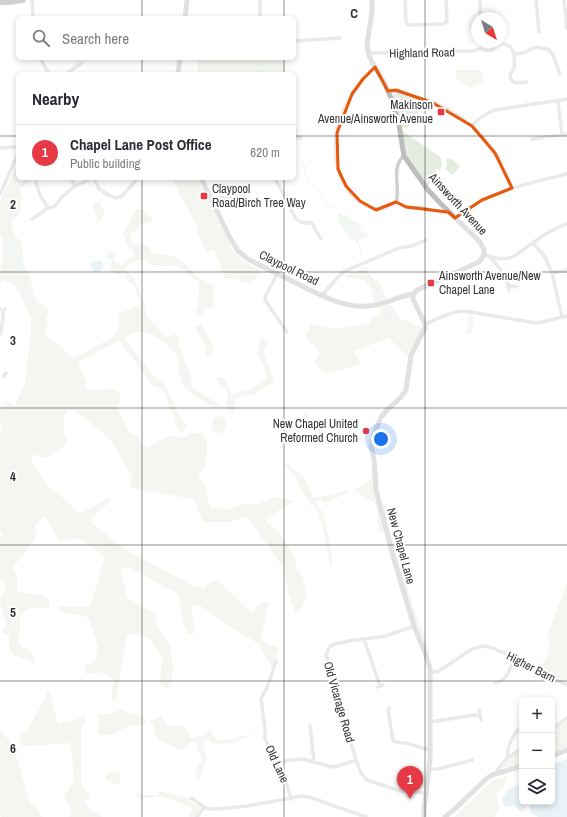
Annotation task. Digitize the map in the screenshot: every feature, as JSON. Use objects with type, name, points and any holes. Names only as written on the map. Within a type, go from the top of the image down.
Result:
[{"type":"highway","points":[[0,2],[23,0]]},
{"type":"street","points":[[32,0],[33,16]]},
{"type":"street","points":[[185,16],[187,0]]},
{"type":"street","points":[[260,0],[260,16]]},
{"type":"street","name":"Ainsworth Avenue","points":[[372,0],[372,12],[367,44],[372,62],[383,80],[396,113],[404,156],[428,190],[448,212],[480,242],[486,255],[474,265],[417,290],[413,294]]},
{"type":"street","points":[[405,0],[406,22],[409,25],[446,23],[446,0]]},
{"type":"street","points":[[480,0],[480,12]]},
{"type":"street","points":[[536,0],[539,32]]},
{"type":"street","points":[[564,0],[567,28]]},
{"type":"street","points":[[296,40],[340,38]]},
{"type":"street","points":[[507,45],[510,46],[514,54],[514,64],[510,78],[516,83],[526,82],[525,89]]},
{"type":"street","points":[[514,54],[524,53],[538,47],[546,49],[551,53],[560,74]]},
{"type":"street","points":[[481,48],[490,51],[495,48]]},
{"type":"street","name":"Highland Road","points":[[369,53],[474,51],[481,48]]},
{"type":"street","points":[[551,53],[555,50]]},
{"type":"street","points":[[41,60],[48,72]]},
{"type":"street","points":[[178,72],[180,60]]},
{"type":"street","points":[[72,72],[82,63]]},
{"type":"street","points":[[375,66],[352,94],[343,113],[337,133],[336,157],[338,169],[346,186],[354,196],[365,206],[372,209],[382,209],[396,202],[398,194],[397,167],[398,162],[404,156]]},
{"type":"street","points":[[388,91],[396,90],[433,103],[455,113],[472,126],[495,153],[506,172],[512,188]]},
{"type":"street","points":[[472,126],[484,115],[495,110],[567,99]]},
{"type":"street","points":[[558,101],[562,135]]},
{"type":"street","points":[[532,139],[567,134]]},
{"type":"street","points":[[296,137],[301,138]]},
{"type":"street","points":[[0,148],[16,146]]},
{"type":"street","points":[[0,194],[16,158]]},
{"type":"street","points":[[455,218],[477,203],[512,188],[567,174]]},
{"type":"street","points":[[72,180],[75,186]]},
{"type":"street","points":[[32,219],[38,217],[48,208],[57,204],[62,197],[75,186],[88,180]]},
{"type":"street","points":[[94,180],[99,189],[110,196],[117,198],[122,196],[136,180]]},
{"type":"street","name":"Claypool Road","points":[[202,180],[229,236],[238,251],[248,259],[277,274],[344,304],[364,307],[376,306],[413,294]]},
{"type":"street","points":[[276,180],[296,219],[300,222],[312,223],[321,239]]},
{"type":"street","points":[[36,182],[40,195],[48,208]]},
{"type":"street","points":[[210,198],[232,198]]},
{"type":"street","points":[[396,202],[406,207],[422,208],[443,213],[448,212]]},
{"type":"street","points":[[486,255],[511,258],[550,231],[567,224]]},
{"type":"street","points":[[322,295],[345,271],[399,248],[412,246],[426,240]]},
{"type":"street","points":[[533,243],[545,257],[552,273],[562,317]]},
{"type":"street","points":[[486,255],[502,271],[508,284],[509,291]]},
{"type":"street","points":[[552,273],[567,270]]},
{"type":"street","points":[[277,274],[265,299],[287,332]]},
{"type":"street","points":[[508,284],[518,287]]},
{"type":"street","points":[[413,294],[413,299],[426,324],[459,311],[536,323],[567,316]]},
{"type":"street","points":[[0,334],[3,310]]},
{"type":"street","name":"New Chapel Lane","points":[[424,817],[431,750],[429,664],[414,626],[393,556],[376,490],[374,459],[371,446],[381,417],[406,390],[410,355],[425,331],[426,324]]},
{"type":"street","name":"Old Vicarage Road","points":[[414,626],[386,636],[348,641],[332,645],[326,655],[361,773],[367,780],[400,791],[426,793]]},
{"type":"street","points":[[364,639],[380,686]]},
{"type":"street","name":"Higher Barn","points":[[430,673],[438,671],[466,653],[483,646],[523,661],[567,685]]},
{"type":"street","points":[[496,684],[505,678],[514,657]]},
{"type":"street","name":"Old Lane","points":[[276,660],[270,679],[261,699],[261,703],[265,737],[288,784],[291,799]]},
{"type":"street","points":[[389,708],[388,710],[393,741],[396,743],[406,743],[431,750]]},
{"type":"street","points":[[430,722],[479,712],[481,720]]},
{"type":"street","points":[[555,727],[567,718]]},
{"type":"street","points":[[310,726],[314,762]]},
{"type":"street","points":[[508,757],[507,751],[509,744],[519,729]]},
{"type":"street","points":[[555,755],[567,750]]},
{"type":"street","points":[[496,774],[498,769],[508,757],[519,751]]},
{"type":"street","points":[[277,763],[300,759],[335,767],[356,760]]},
{"type":"street","points":[[430,769],[438,770],[472,760]]},
{"type":"street","points":[[445,817],[486,779],[492,775],[519,767]]},
{"type":"street","points":[[191,798],[204,807],[216,809],[247,806],[302,796],[313,798],[366,817]]},
{"type":"street","points":[[197,817],[204,807]]},
{"type":"highlighted area","points":[[375,67],[388,91],[396,90],[433,103],[472,126],[495,153],[512,188],[482,200],[455,218],[448,212],[406,207],[396,202],[376,210],[360,201],[346,186],[338,169],[337,133],[352,94],[363,79]]},
{"type":"shaded area","points":[[197,60],[284,60],[285,72],[198,72]]},
{"type":"shaded area","points":[[456,70],[481,70],[484,81],[470,88],[456,78]]},
{"type":"shaded area","points":[[397,93],[426,102],[406,129],[399,125],[392,96]]},
{"type":"shaded area","points":[[403,131],[441,159],[442,164],[440,170],[437,169],[431,177],[434,179],[428,186],[407,156]]},
{"type":"shaded area","points":[[446,158],[452,159],[460,166],[453,175],[445,169],[447,165]]},
{"type":"shaded area","points":[[16,167],[16,180],[33,180],[21,188],[20,192],[23,197],[18,217],[11,220],[16,238],[22,241],[23,261],[31,280],[35,299],[49,311],[46,318],[48,325],[45,334],[74,359],[114,336],[120,327],[118,315],[141,304],[133,284],[128,282],[125,274],[122,273],[116,275],[112,272],[110,267],[112,263],[111,259],[106,257],[109,250],[116,254],[113,260],[121,266],[126,259],[133,258],[134,251],[128,247],[123,233],[136,209],[147,212],[148,215],[154,218],[150,223],[143,224],[131,234],[131,240],[135,247],[140,243],[150,248],[152,253],[173,256],[185,264],[199,278],[214,286],[214,308],[203,309],[203,315],[197,316],[194,312],[198,309],[199,282],[187,274],[177,264],[173,267],[151,264],[146,260],[140,260],[130,263],[125,268],[135,279],[149,319],[163,334],[169,337],[175,334],[178,335],[179,345],[190,375],[192,387],[224,408],[209,405],[186,389],[182,384],[177,357],[174,352],[163,342],[147,333],[142,332],[133,333],[125,339],[152,374],[165,385],[180,417],[187,426],[182,433],[174,422],[175,419],[163,390],[152,385],[119,341],[78,362],[87,382],[85,388],[89,390],[111,389],[119,392],[121,401],[117,407],[129,432],[137,436],[145,447],[148,448],[170,436],[184,438],[190,433],[203,433],[207,442],[206,466],[198,476],[205,484],[210,508],[230,509],[244,504],[258,504],[274,497],[294,501],[265,519],[267,523],[279,531],[296,560],[296,569],[303,577],[306,598],[302,608],[296,613],[288,592],[284,569],[247,516],[231,522],[203,522],[194,499],[130,488],[132,476],[109,438],[77,411],[69,410],[65,414],[63,426],[68,443],[46,458],[34,455],[31,458],[48,487],[59,494],[80,514],[109,497],[110,501],[89,521],[126,550],[192,585],[204,588],[209,583],[218,580],[252,613],[262,602],[268,602],[261,641],[279,648],[272,669],[259,644],[221,621],[200,606],[191,604],[195,633],[188,634],[183,621],[178,594],[128,567],[120,568],[127,598],[156,615],[157,626],[170,645],[173,666],[171,688],[165,689],[160,683],[162,656],[149,639],[140,635],[127,634],[116,701],[111,700],[113,681],[110,676],[99,672],[86,674],[84,667],[95,660],[98,646],[88,617],[59,611],[58,606],[90,607],[105,557],[79,538],[59,541],[45,516],[35,525],[36,538],[13,567],[17,576],[17,592],[41,595],[49,600],[50,609],[32,608],[25,612],[20,619],[19,642],[33,654],[35,663],[15,656],[9,651],[9,633],[4,635],[2,629],[7,625],[1,609],[0,599],[5,590],[3,579],[0,580],[0,537],[3,533],[0,531],[0,433],[3,429],[0,423],[0,410],[7,401],[15,406],[25,383],[31,318],[18,290],[12,284],[4,280],[0,283],[4,247],[0,235],[0,201]]},
{"type":"shaded area","points":[[172,180],[199,180],[233,251],[242,261],[261,270],[251,284],[231,278],[225,278],[214,249],[207,252],[198,234],[198,228]]},
{"type":"shaded area","points":[[99,202],[105,212],[98,222],[92,203]]},
{"type":"shaded area","points":[[340,213],[343,216],[345,214],[361,224],[359,230],[368,233],[368,235],[357,242],[354,240],[352,241],[339,224],[338,215]]},
{"type":"shaded area","points":[[366,267],[371,276],[379,281],[387,299],[374,303],[372,290],[365,280],[346,277]]},
{"type":"shaded area","points":[[391,304],[399,318],[423,328],[407,356],[389,338],[354,351],[361,364],[331,373],[323,372],[314,361],[320,353],[305,336],[312,324],[327,328],[334,328],[371,323],[370,317],[380,316],[379,308]]},
{"type":"shaded area","points":[[469,316],[474,317],[471,334],[466,334]]},
{"type":"shaded area","points":[[200,324],[212,342],[213,352],[207,358],[205,352],[206,346],[194,327]]},
{"type":"shaded area","points":[[261,337],[269,342],[264,351],[274,382],[253,395],[236,398],[234,413],[226,409],[227,389],[221,387],[216,377],[224,378],[231,393],[233,394],[248,390],[265,381],[267,374],[257,353]]},
{"type":"shaded area","points":[[305,413],[326,431],[326,434],[318,433],[302,418]]},
{"type":"shaded area","points":[[216,416],[223,417],[225,421],[226,425],[221,433],[217,433],[212,428],[213,419]]},
{"type":"shaded area","points":[[284,465],[289,465],[301,475],[314,498],[347,491],[347,493],[325,503],[320,500],[315,502],[324,514],[333,562],[332,566],[330,566],[319,516],[304,495],[296,478]]},
{"type":"shaded area","points":[[374,478],[385,532],[380,532],[377,521],[378,513],[375,503],[353,490]]},
{"type":"shaded area","points":[[381,503],[383,503],[399,563],[430,651],[428,653],[409,605]]},
{"type":"shaded area","points":[[567,583],[567,678],[565,681],[550,675],[539,668],[548,655],[549,647],[547,636]]},
{"type":"shaded area","points":[[49,690],[58,723],[71,722],[84,716],[86,720],[81,731],[81,780],[84,789],[90,797],[84,803],[91,810],[103,817],[68,817],[70,816],[71,811],[64,796],[74,781],[71,743],[21,745],[19,740],[21,735],[27,731]]},
{"type":"shaded area","points":[[122,709],[130,713],[143,716],[146,722],[142,725],[128,726],[112,735],[98,735],[98,714],[110,714]]},
{"type":"shaded area","points":[[161,716],[169,726],[176,725],[184,728],[191,738],[201,736],[208,729],[218,741],[254,734],[233,743],[215,745],[208,739],[203,743],[207,758],[198,784],[196,769],[202,760],[197,748],[198,744],[191,741],[186,747],[180,750],[158,739],[150,721]]},
{"type":"shaded area","points":[[567,721],[567,747],[555,752],[555,733],[555,729]]},
{"type":"shaded area","points":[[0,729],[13,746],[30,804],[35,803],[42,817],[1,817]]},
{"type":"shaded area","points":[[519,753],[519,764],[500,769],[509,758]]},
{"type":"shaded area","points":[[116,771],[120,774],[120,782],[116,785],[106,780],[105,777],[108,773]]},
{"type":"shaded area","points":[[509,776],[502,788],[497,793],[499,810],[495,817],[454,817],[493,780]]},
{"type":"shaded area","points":[[158,791],[191,799],[190,802],[201,806],[196,817],[189,817],[193,809],[176,801],[160,796],[140,799],[136,793],[144,795],[158,795]]},
{"type":"water","points":[[97,260],[101,262],[103,266],[101,270],[97,272],[93,270],[91,266],[93,262]]},
{"type":"water","points":[[567,759],[567,817],[538,817],[531,813],[530,805],[555,805],[555,764]]},
{"type":"water","points":[[519,784],[519,805],[525,805],[524,810],[521,812],[514,805],[504,806],[504,795],[513,787]]},
{"type":"waterway","points":[[255,60],[262,66],[264,72]]},
{"type":"waterway","points":[[300,159],[305,167],[305,173],[310,183],[328,204],[335,209]]},
{"type":"waterway","points":[[28,180],[17,188],[19,193],[11,206],[12,211],[9,226],[12,249],[18,259],[24,275],[23,281],[25,288],[40,315],[37,317],[36,323],[39,327],[39,332]]},
{"type":"waterway","points":[[340,217],[346,221],[354,238],[357,240],[362,260]]},
{"type":"waterway","points":[[366,270],[381,298]]},
{"type":"waterway","points":[[384,307],[391,315]]},
{"type":"place","name":"Makinson Avenue/Ainsworth Avenue","points":[[441,112]]},
{"type":"place","name":"Claypool Road/Birch Tree Way","points":[[204,196]]},
{"type":"place","name":"Ainsworth Avenue/New Chapel Lane","points":[[431,283]]},
{"type":"place","name":"New Chapel United Reformed Church","points":[[366,431]]},
{"type":"place","name":"Chapel Lane Post Office","points":[[410,799]]}]
